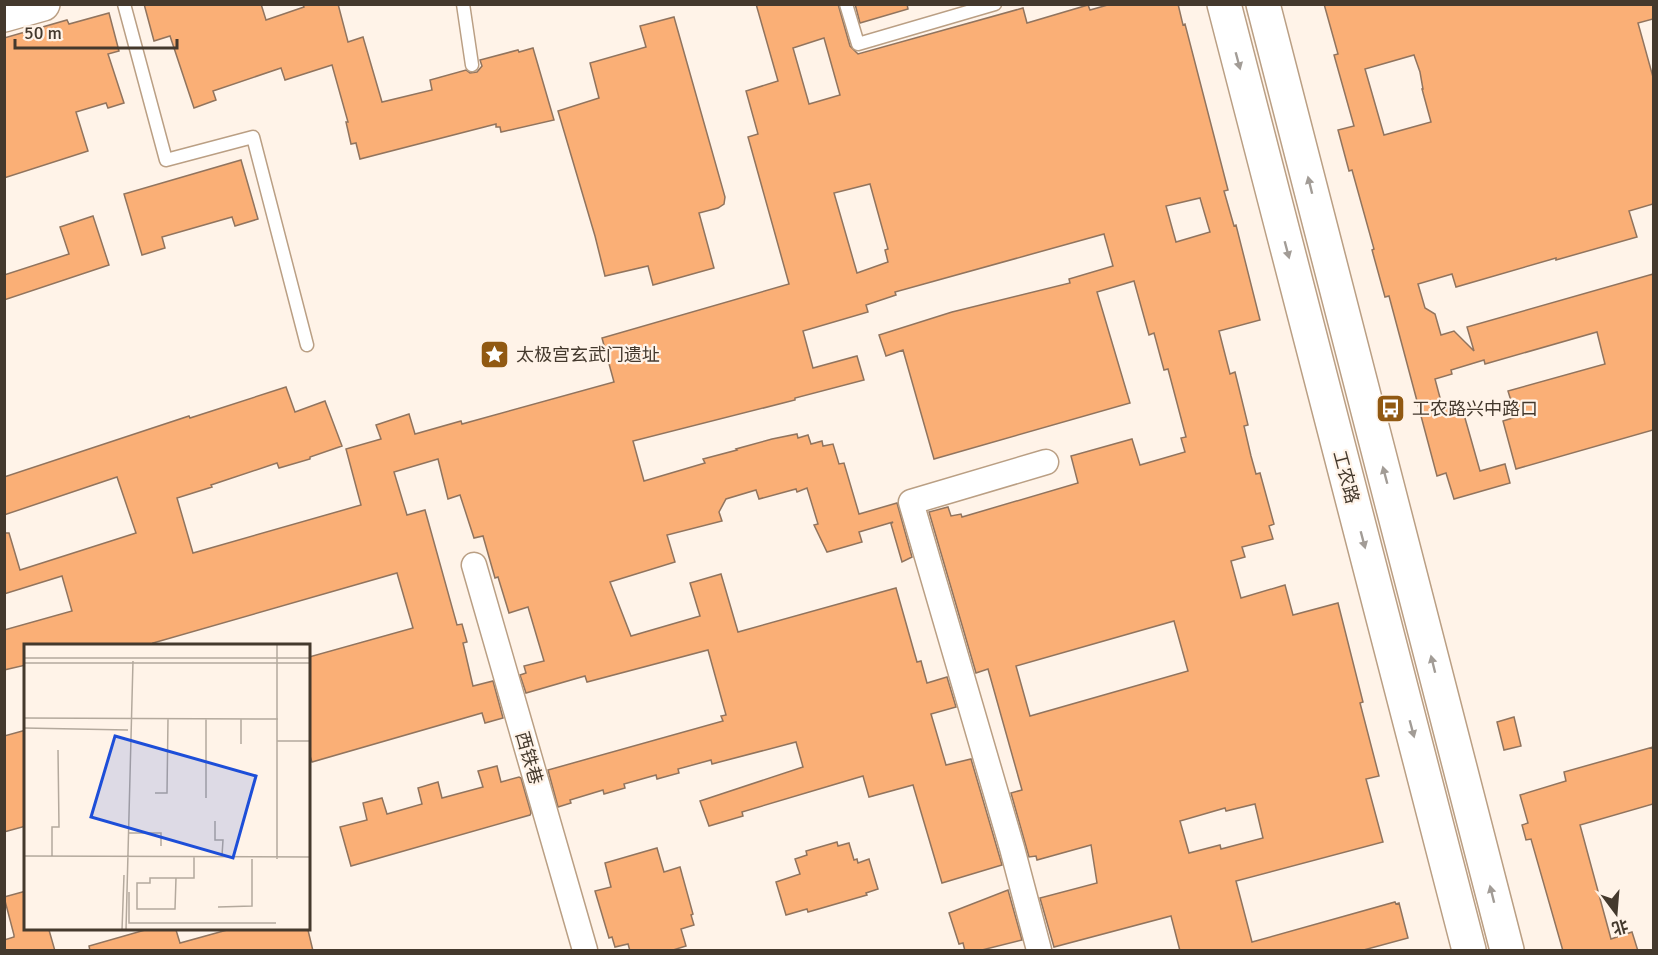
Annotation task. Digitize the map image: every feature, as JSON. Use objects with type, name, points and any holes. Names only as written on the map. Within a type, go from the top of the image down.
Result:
[{"type":"main road","points":[[4,15],[43,4]]},
{"type":"main road","name":"工农路","points":[[1224,4],[1469,951]]},
{"type":"main road","name":"工农路","points":[[1263,4],[1507,951]]},
{"type":"street","points":[[1039,951],[1012,848],[911,502],[1046,462]]},
{"type":"street","name":"西铁巷","points":[[474,565],[585,951]]},
{"type":"lane","points":[[124,4],[166,160],[253,137],[307,345]]},
{"type":"lane","points":[[463,4],[472,66]]},
{"type":"lane","points":[[846,4],[858,44],[994,4]]},
{"type":"building","points":[[144,4],[261,4],[266,20],[304,7],[303,4],[338,4],[348,42],[363,37],[382,102],[432,90],[430,80],[466,70],[470,73],[477,72],[482,66],[480,60],[533,48],[554,120],[501,132],[500,127],[496,127],[496,124],[360,159],[356,143],[351,144],[346,122],[348,122],[332,65],[285,80],[281,68],[213,91],[216,100],[194,108],[170,36],[154,41]]},
{"type":"building","points":[[756,4],[838,4],[850,46],[858,54],[1023,8],[1027,23],[1088,5],[1090,10],[1111,4],[1178,4],[1228,190],[1224,191],[1234,226],[1236,225],[1260,320],[1219,331],[1230,374],[1235,372],[1248,425],[1244,426],[1251,456],[1256,474],[1260,473],[1274,524],[1269,526],[1273,539],[1242,547],[1245,557],[1231,561],[1241,598],[1285,585],[1293,615],[1338,603],[1379,776],[1366,779],[1383,842],[1236,881],[1252,942],[1395,902],[1399,903],[1408,938],[1360,951],[1180,951],[1171,916],[1054,947],[1040,898],[1097,883],[1091,845],[1037,860],[1036,856],[1029,857],[1011,793],[1022,790],[988,669],[976,673],[929,512],[948,507],[951,516],[961,514],[962,517],[1078,483],[1071,456],[1132,439],[1140,465],[1185,452],[1181,438],[1186,437],[1168,369],[1164,370],[1154,333],[1149,335],[1134,281],[1097,292],[1130,403],[934,459],[903,350],[886,356],[879,335],[952,312],[1070,283],[1069,279],[1113,266],[1104,234],[895,292],[896,295],[866,305],[868,312],[803,331],[813,368],[857,356],[864,380],[633,441],[644,481],[705,463],[703,459],[797,434],[798,438],[808,435],[811,444],[822,441],[823,446],[833,444],[839,464],[844,463],[859,514],[897,503],[912,557],[902,562],[891,524],[893,522],[859,532],[862,542],[827,552],[814,525],[818,524],[807,488],[759,499],[756,490],[726,499],[719,512],[722,521],[667,535],[675,562],[610,582],[631,636],[700,616],[690,583],[721,574],[738,632],[896,588],[917,662],[921,661],[927,683],[947,677],[956,707],[931,714],[946,765],[971,759],[1002,865],[942,883],[913,785],[869,797],[863,776],[742,812],[743,816],[709,826],[700,801],[803,767],[796,742],[712,764],[711,760],[678,769],[679,773],[657,779],[656,775],[624,784],[625,788],[604,794],[603,790],[570,800],[571,803],[558,807],[548,770],[723,721],[721,716],[726,715],[708,650],[587,682],[585,676],[526,693],[520,675],[526,673],[524,666],[544,661],[528,607],[509,613],[498,577],[495,578],[483,536],[474,538],[460,495],[448,499],[438,459],[394,472],[407,515],[425,510],[457,625],[462,624],[467,642],[463,643],[473,686],[493,681],[503,718],[485,723],[482,713],[312,762],[310,756],[310,657],[413,628],[397,573],[153,644],[24,644],[24,665],[4,670],[4,630],[72,611],[62,576],[4,594],[4,533],[9,533],[20,570],[136,533],[117,477],[4,515],[4,477],[189,416],[190,418],[286,387],[295,412],[325,401],[342,446],[279,468],[277,463],[177,498],[193,553],[361,505],[346,449],[381,439],[376,425],[409,414],[415,434],[461,421],[462,424],[614,382],[602,338],[789,284],[748,137],[758,134],[746,91],[778,81]],"holes":[[[824,38],[840,95],[809,104],[793,48]],[[870,184],[888,249],[885,250],[888,262],[857,273],[834,193]],[[1200,198],[1210,232],[1176,242],[1166,206]],[[1174,621],[1188,671],[1030,716],[1016,666]],[[1255,804],[1263,838],[1221,849],[1220,845],[1189,853],[1180,821],[1225,808],[1226,811]]]},
{"type":"building","points":[[855,4],[907,4],[908,9],[860,23]]},
{"type":"building","points":[[1324,4],[1653,4],[1653,19],[1638,23],[1653,77],[1653,204],[1629,211],[1637,237],[1456,287],[1452,274],[1418,284],[1425,308],[1435,314],[1441,335],[1454,331],[1474,351],[1467,327],[1653,274],[1653,430],[1516,469],[1503,421],[1516,417],[1508,391],[1605,364],[1597,332],[1485,364],[1484,360],[1451,370],[1452,374],[1435,379],[1443,409],[1461,404],[1480,471],[1505,464],[1510,483],[1454,499],[1446,473],[1437,476],[1389,296],[1385,297],[1352,170],[1349,171],[1338,130],[1354,126],[1334,55],[1338,54]],"holes":[[[1414,55],[1431,122],[1384,135],[1365,69]]]},
{"type":"building","points":[[109,13],[119,51],[108,54],[124,103],[108,108],[106,103],[76,112],[88,151],[4,178],[4,38],[67,20],[69,24]]},
{"type":"building","points":[[674,17],[725,197],[724,204],[718,208],[699,213],[714,268],[653,285],[648,266],[605,276],[558,111],[599,98],[590,63],[646,47],[640,26]]},
{"type":"building","points":[[241,160],[258,219],[235,226],[232,217],[162,237],[165,248],[142,255],[124,194]]},
{"type":"building","points":[[93,216],[109,265],[4,300],[4,275],[69,254],[60,227]]},
{"type":"building","points":[[1514,717],[1521,746],[1504,750],[1497,722]]},
{"type":"building","points":[[24,731],[24,827],[4,832],[4,736]]},
{"type":"building","points":[[1653,747],[1653,804],[1580,825],[1611,939],[1632,932],[1638,951],[1563,951],[1531,839],[1526,840],[1522,825],[1528,823],[1520,795],[1566,781],[1564,772]]},
{"type":"building","points":[[497,766],[501,782],[521,778],[530,815],[351,866],[340,827],[367,820],[363,803],[382,798],[387,814],[422,804],[418,788],[438,782],[442,798],[483,787],[478,771]]},
{"type":"building","points":[[837,842],[838,846],[849,843],[854,860],[857,859],[858,863],[869,859],[878,889],[866,893],[867,895],[808,912],[807,909],[786,915],[776,882],[800,874],[795,859],[807,855],[806,851]]},
{"type":"building","points":[[657,848],[664,872],[680,867],[694,925],[681,929],[686,946],[670,951],[630,951],[628,944],[615,947],[612,937],[609,938],[595,891],[611,887],[605,863]]},
{"type":"building","points":[[1008,890],[1022,940],[978,951],[965,951],[963,943],[959,944],[949,913]]},
{"type":"building","points":[[24,892],[24,931],[49,931],[55,951],[4,951],[4,940],[14,935],[4,897]]},
{"type":"building","points":[[142,931],[176,931],[180,943],[223,931],[308,931],[313,951],[90,951],[89,946]]},
{"type":"place","name":"太极宫玄武门遗址","points":[[495,355]]},
{"type":"place","name":"工农路兴中路口","points":[[1391,409]]}]
